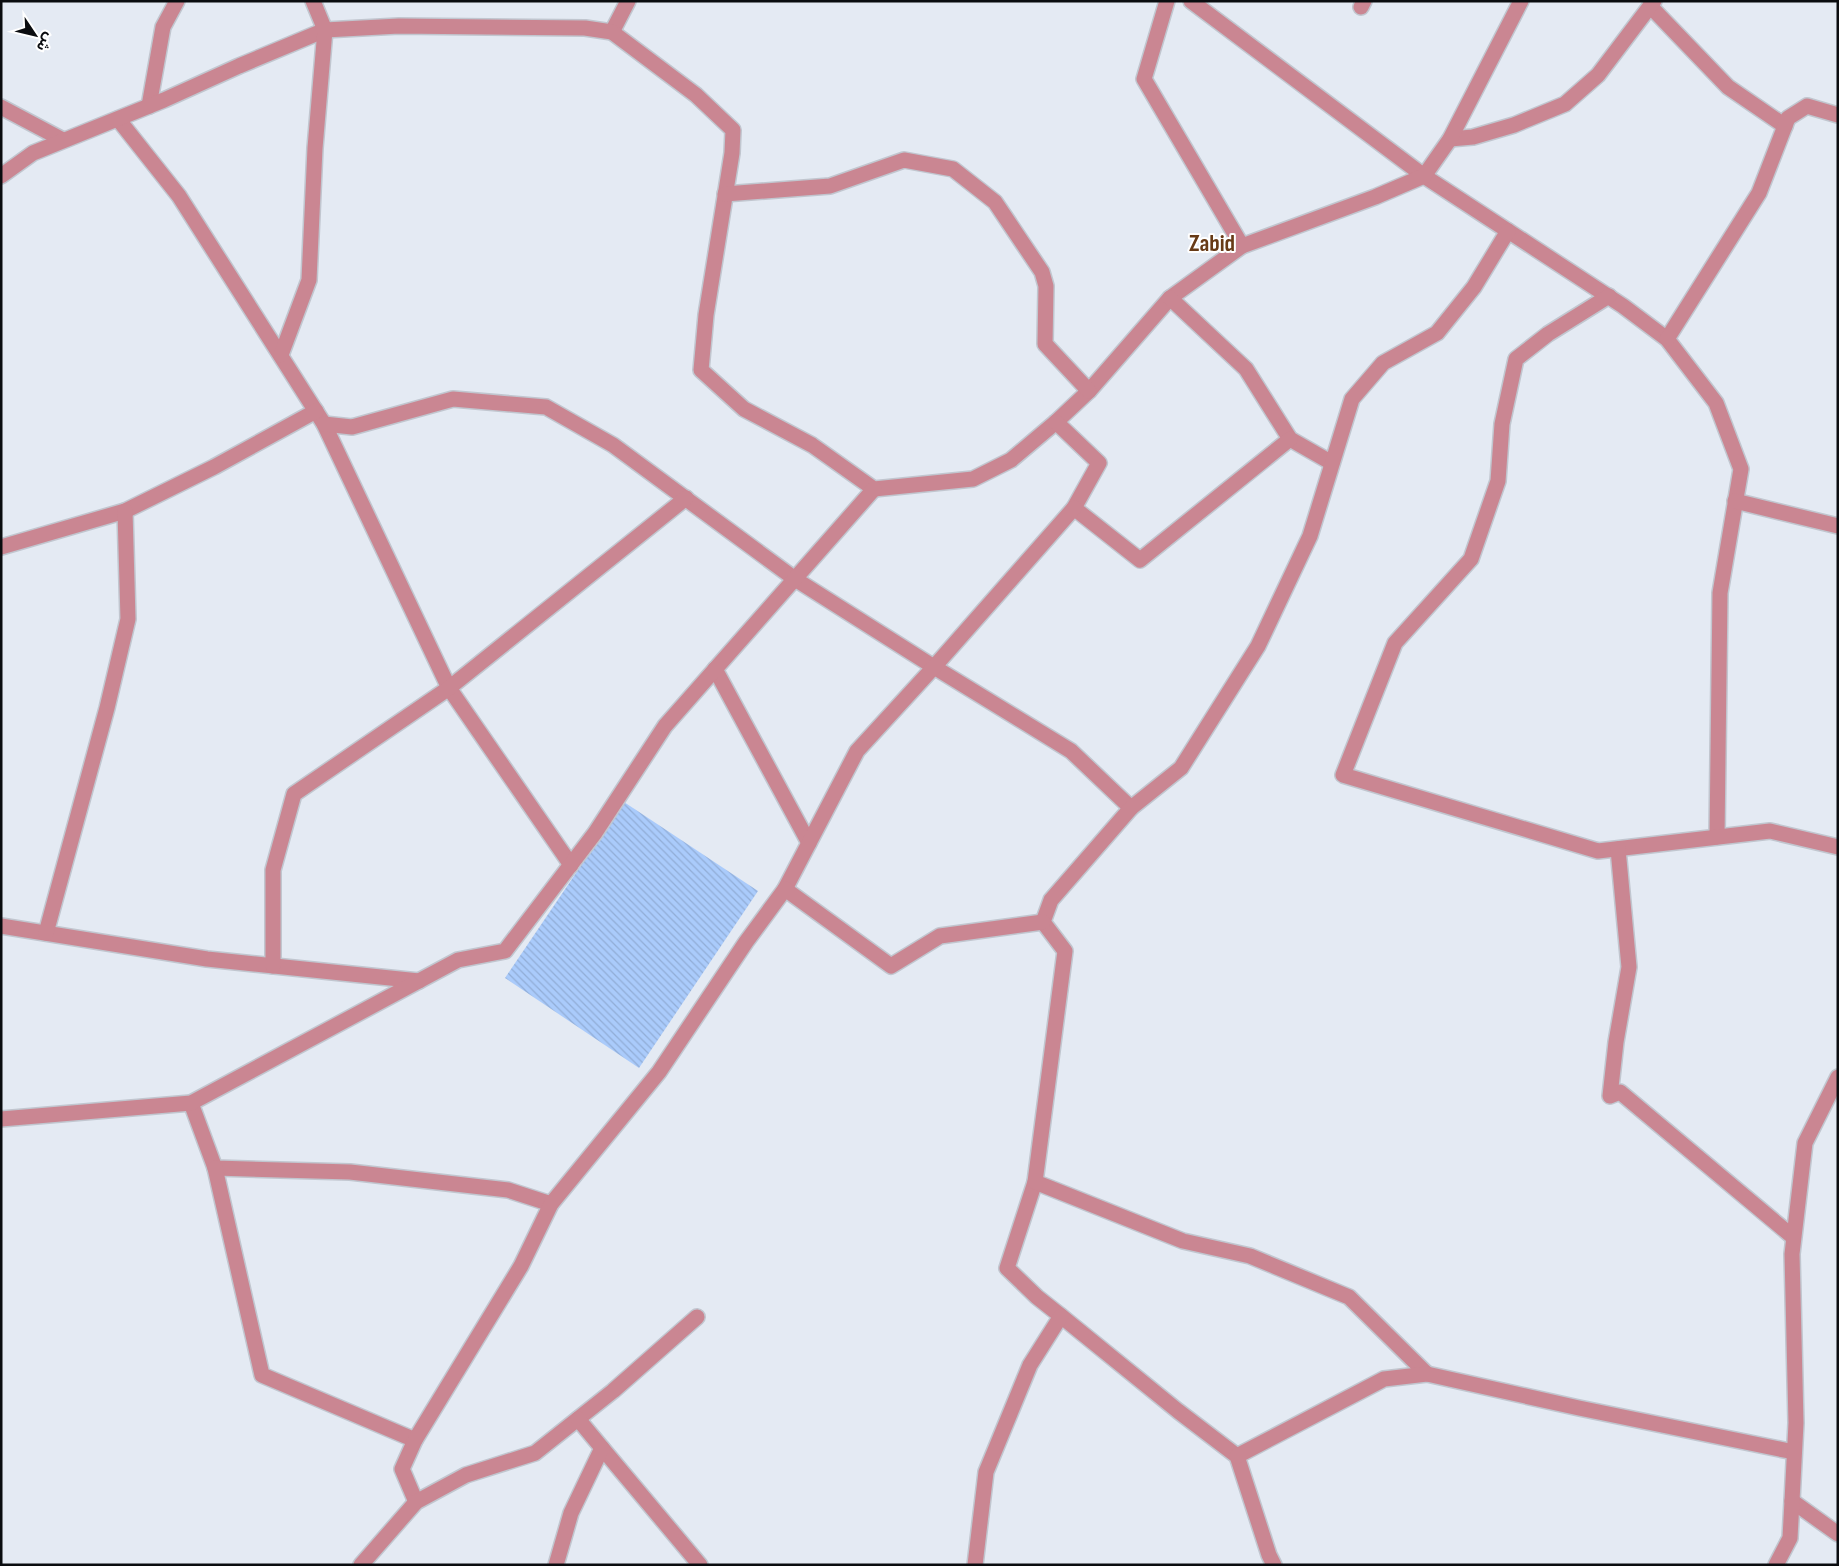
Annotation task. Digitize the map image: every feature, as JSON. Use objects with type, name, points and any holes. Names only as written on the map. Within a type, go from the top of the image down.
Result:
[{"type":"street","points":[[149,106],[163,27],[176,1]]},
{"type":"street","points":[[282,355],[309,280],[325,30],[313,1]]},
{"type":"street","points":[[612,32],[628,1]]},
{"type":"street","points":[[1167,1],[1144,79],[1242,246]]},
{"type":"street","points":[[1191,1],[1424,176],[1609,296],[1667,340],[1716,403],[1741,469],[1720,593],[1717,837]]},
{"type":"street","points":[[1,176],[33,153],[149,106],[325,30],[408,26],[585,28],[612,32],[696,95],[733,130],[732,153],[706,315],[701,370],[744,409],[812,445],[874,489],[973,478],[1011,460],[1056,422],[1088,391],[1170,298],[1242,246],[1375,197],[1424,176],[1450,139],[1521,1]]},
{"type":"street","points":[[1450,139],[1473,137],[1514,125],[1565,104],[1598,75],[1652,4],[1728,87],[1785,126]]},
{"type":"street","points":[[1667,340],[1760,193],[1788,118],[1807,106],[1838,115]]},
{"type":"street","points":[[1,107],[63,140]]},
{"type":"street","points":[[118,119],[180,196],[324,424],[450,688],[571,864]]},
{"type":"street","points":[[725,194],[830,186],[904,160],[953,169],[995,202],[1042,272],[1046,286],[1045,344],[1088,391]]},
{"type":"street","points":[[1043,922],[1051,900],[1131,808],[1181,768],[1258,646],[1310,536],[1352,399],[1383,363],[1437,333],[1474,287],[1508,231]]},
{"type":"street","points":[[1609,296],[1548,334],[1516,359],[1502,424],[1498,481],[1471,559],[1395,643],[1343,775],[1598,851],[1770,831],[1838,847]]},
{"type":"street","points":[[1170,298],[1246,368],[1290,439],[1332,463]]},
{"type":"street","points":[[324,424],[352,427],[453,399],[546,407],[613,445],[795,579],[1071,751],[1131,808]]},
{"type":"street","points":[[1,547],[126,511],[214,467],[316,411]]},
{"type":"street","points":[[416,1502],[402,1469],[415,1440],[521,1266],[551,1204],[659,1072],[746,942],[785,889],[857,751],[1074,508],[1099,463],[1056,422]]},
{"type":"street","points":[[1074,508],[1140,560],[1290,439]]},
{"type":"street","points":[[1,1119],[190,1103],[458,960],[505,951],[596,832],[665,726],[874,489]]},
{"type":"street","points":[[273,966],[273,870],[294,794],[450,688],[686,498]]},
{"type":"street","points":[[1735,501],[1838,526]]},
{"type":"street","points":[[46,933],[107,708],[128,619],[126,511]]},
{"type":"street","points":[[715,669],[809,843]]},
{"type":"street","points":[[1618,849],[1629,967],[1616,1042],[1610,1096],[1620,1092],[1794,1237]]},
{"type":"street","points":[[785,889],[891,966],[940,936],[1043,922]]},
{"type":"street","points":[[1043,922],[1065,951],[1035,1182],[1007,1268],[1060,1316],[1237,1456],[1268,1555],[1274,1565]]},
{"type":"street","points":[[1,926],[207,959],[419,981]]},
{"type":"street","points":[[1776,1565],[1790,1538],[1796,1423],[1792,1254],[1794,1237],[1806,1143],[1838,1077]]},
{"type":"street","points":[[190,1103],[215,1168],[262,1375],[415,1440]]},
{"type":"street","points":[[215,1168],[350,1172],[508,1190],[551,1204]]},
{"type":"street","points":[[1035,1182],[1183,1241],[1250,1256],[1349,1297],[1427,1374]]},
{"type":"street","points":[[975,1565],[986,1472],[1030,1365],[1060,1316]]},
{"type":"street","points":[[361,1565],[416,1502],[466,1475],[534,1453],[614,1391],[697,1317]]},
{"type":"street","points":[[1237,1456],[1384,1379],[1427,1374],[1579,1408],[1794,1452]]},
{"type":"street","points":[[578,1419],[700,1565]]},
{"type":"street","points":[[556,1565],[571,1513],[602,1448]]},
{"type":"street","points":[[1792,1501],[1838,1534]]},
{"type":"building","points":[[624,802],[758,891],[639,1068],[505,978]]},
{"type":"district","name":"Zabid","points":[[1212,243]]}]
